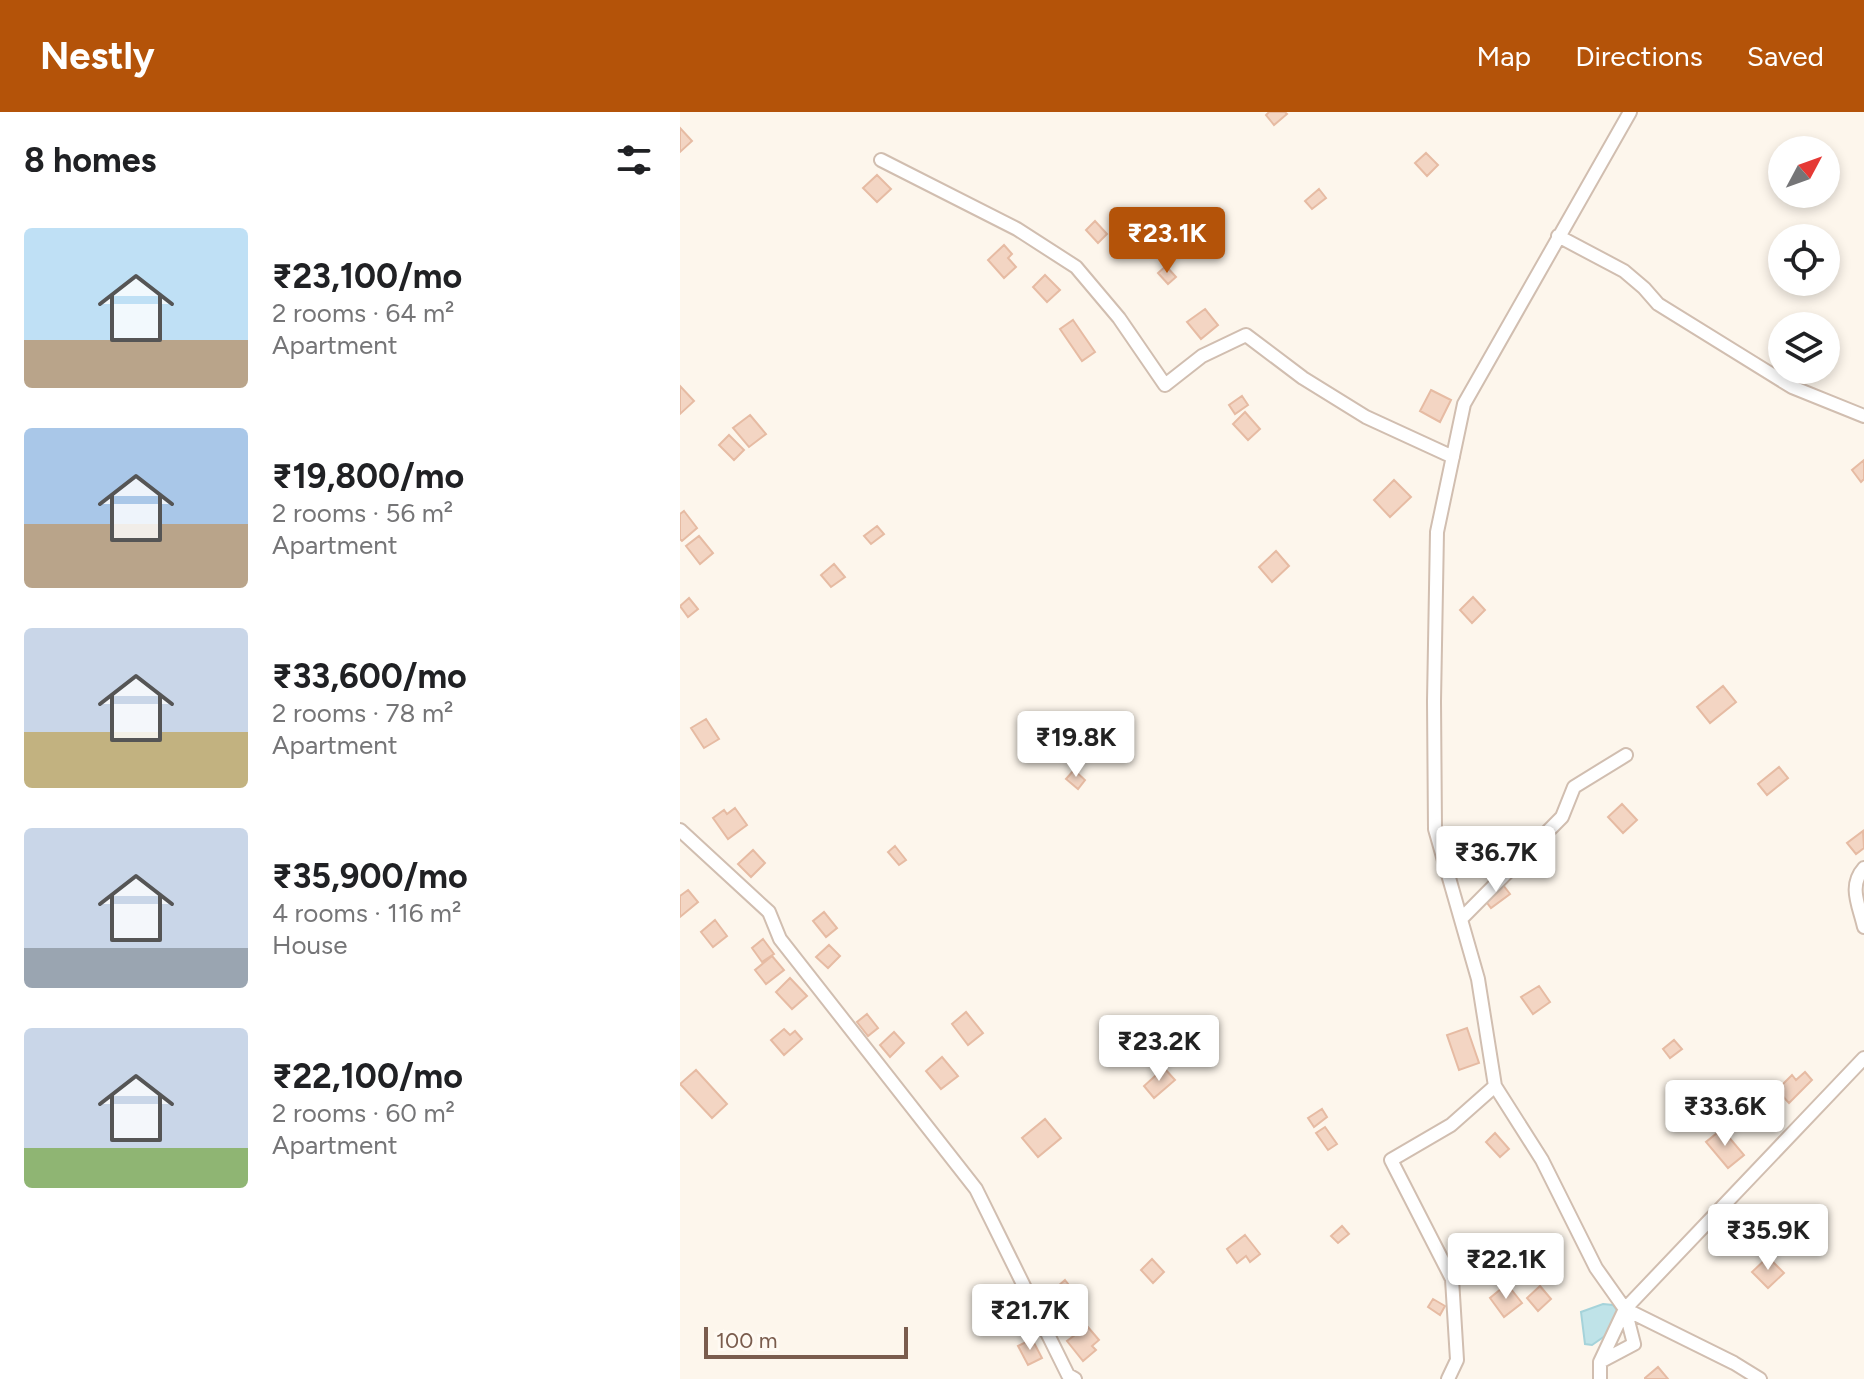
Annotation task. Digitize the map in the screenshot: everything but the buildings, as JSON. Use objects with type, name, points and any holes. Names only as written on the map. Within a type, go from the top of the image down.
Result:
[{"type":"street","points":[[1600,1362],[1634,1344],[1625,1309],[1596,1268],[1542,1160],[1495,1086],[1478,979],[1435,829],[1437,532],[1464,404],[1630,112]]},
{"type":"street","points":[[881,160],[1017,229],[1076,267],[1119,318],[1165,385],[1202,356],[1246,335],[1303,378],[1366,417],[1453,457]]},
{"type":"street","points":[[1558,236],[1624,271],[1658,304],[1792,387],[1864,416]]},
{"type":"street","points":[[1461,919],[1562,817],[1574,787],[1626,755]]},
{"type":"street","points":[[680,830],[769,912],[780,939],[976,1189],[1068,1375],[1075,1379]]},
{"type":"street","points":[[1864,868],[1854,886],[1864,927]]},
{"type":"street","points":[[1600,1379],[1600,1362],[1625,1309],[1864,1058]]},
{"type":"street","points":[[1448,1379],[1457,1360],[1452,1279],[1391,1160],[1451,1125],[1495,1086]]},
{"type":"street","points":[[1625,1309],[1760,1379]]},
{"type":"water","points":[[1603,1304],[1613,1305],[1621,1319],[1612,1331],[1592,1345],[1585,1344],[1581,1312]]}]
